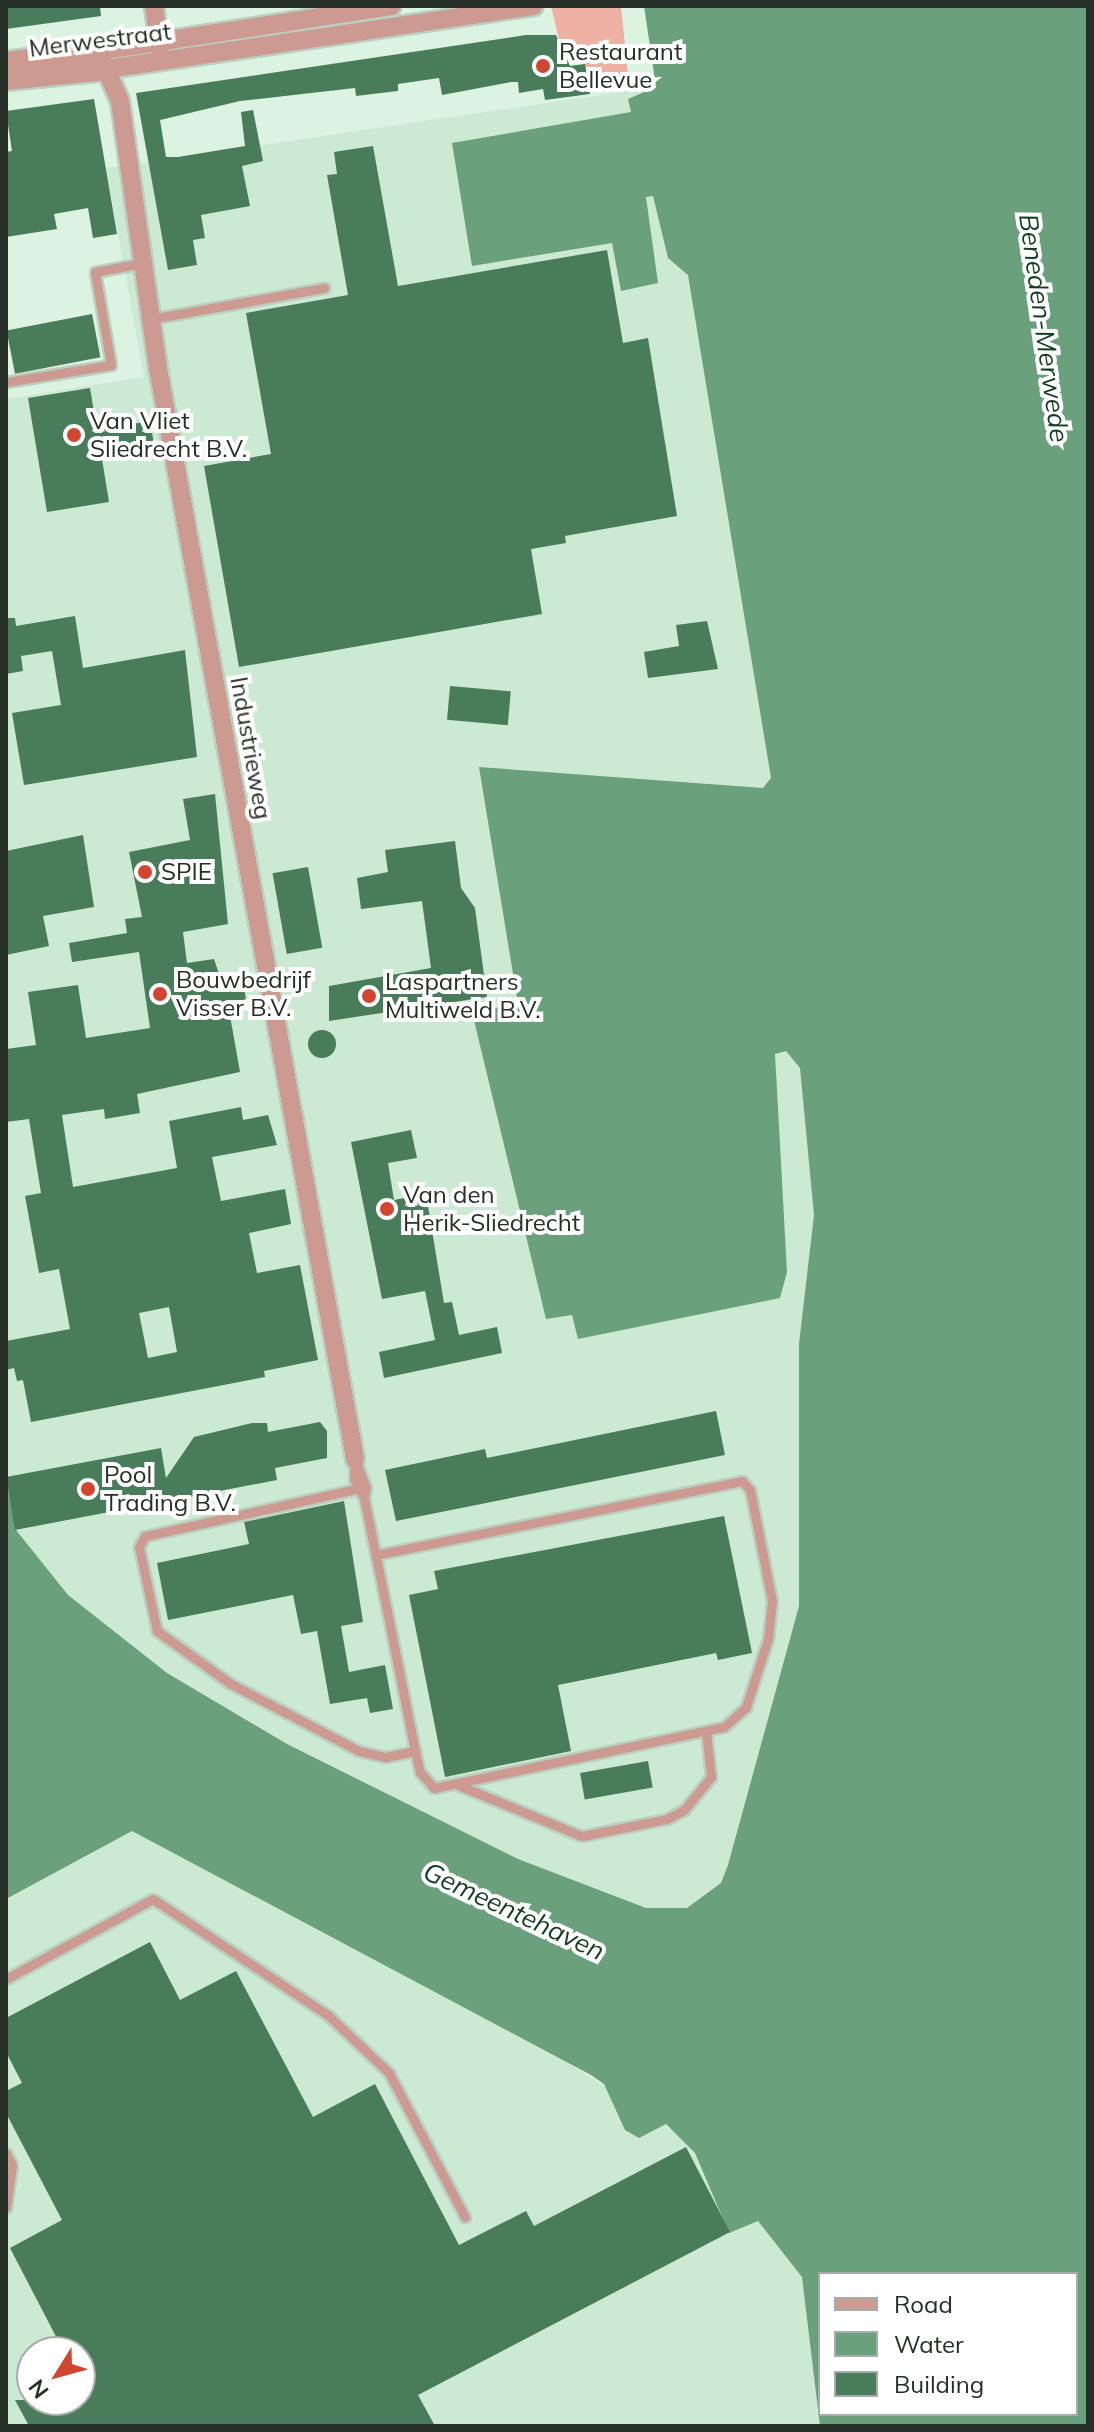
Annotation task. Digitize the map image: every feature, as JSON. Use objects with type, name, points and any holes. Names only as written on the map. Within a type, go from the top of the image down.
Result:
[{"type":"street","points":[[154,6],[161,59]]},
{"type":"street","name":"Merwestraat","points":[[6,79],[100,61],[157,39],[391,6]]},
{"type":"street","name":"Merwestraat","points":[[6,63],[161,59],[533,6]]},
{"type":"street","name":"Industrieweg","points":[[100,61],[120,101],[151,319],[355,1459]]},
{"type":"lane","points":[[6,382],[111,365],[95,272],[142,263]]},
{"type":"lane","points":[[151,319],[324,288]]},
{"type":"lane","points":[[355,1459],[356,1489],[364,1498]]},
{"type":"lane","points":[[355,1459],[362,1470],[364,1498],[375,1555],[415,1751],[428,1785],[458,1785],[706,1732],[734,1722],[746,1707],[771,1622],[750,1490],[742,1481],[375,1555]]},
{"type":"lane","points":[[356,1489],[145,1536],[139,1547],[157,1631],[231,1684],[359,1751],[386,1757],[415,1751]]},
{"type":"lane","points":[[458,1785],[582,1836],[667,1819],[684,1810],[711,1777],[706,1732]]},
{"type":"lane","points":[[6,1979],[153,1899],[329,2016],[389,2073],[465,2217]]},
{"type":"lane","points":[[6,2153],[12,2165],[6,2208]]},
{"type":"shaded area","points":[[551,6],[621,6],[629,85],[607,92],[588,88],[580,56],[564,60]]},
{"type":"shaded area","points":[[729,76],[814,727],[838,1683],[724,1933],[631,1932],[86,1665],[6,1569],[6,399],[144,377],[106,168]]},
{"type":"shaded area","points":[[159,1796],[831,2234],[821,2272],[818,2272],[818,2416],[840,2426],[6,2426],[6,1856]]},
{"type":"water","points":[[644,6],[1088,6],[1088,2426],[820,2426],[819,2416],[1078,2416],[1078,2272],[818,2272],[818,2409],[802,2277],[758,2221],[729,2233],[695,2153],[666,2124],[639,2138],[625,2130],[604,2084],[591,2075],[132,1831],[6,1899],[6,1480],[16,1530],[68,1595],[167,1673],[287,1744],[518,1859],[646,1908],[687,1908],[721,1883],[728,1865],[799,1606],[799,1344],[814,1215],[800,1068],[786,1051],[775,1054],[787,1272],[780,1298],[578,1339],[572,1315],[546,1319],[472,1012],[518,1004],[479,767],[763,788],[771,778],[688,275],[668,258],[653,196],[646,197],[658,283],[621,291],[612,243],[472,266],[452,143],[631,112],[628,99],[656,87]]},
{"type":"building","points":[[6,6],[100,6],[101,16],[6,29]]},
{"type":"building","points":[[526,35],[556,35],[570,66],[585,64],[590,94],[545,100],[543,89],[519,93],[518,82],[511,82],[442,95],[439,78],[398,84],[398,91],[356,96],[355,88],[240,101],[160,120],[166,157],[178,157],[245,146],[241,112],[253,110],[263,161],[242,166],[250,206],[201,215],[205,238],[193,240],[197,265],[168,270],[136,93]]},
{"type":"building","points":[[94,99],[117,234],[93,238],[88,208],[54,214],[57,229],[6,237],[6,152],[12,151],[6,111]]},
{"type":"building","points":[[373,146],[398,286],[607,250],[623,343],[648,338],[677,516],[565,536],[566,543],[531,549],[542,614],[239,667],[204,466],[271,454],[246,313],[348,295],[327,175],[337,174],[334,152]]},
{"type":"building","points":[[92,314],[100,357],[15,374],[7,331]]},
{"type":"building","points":[[90,388],[97,430],[150,421],[154,444],[101,453],[109,502],[47,512],[28,398]]},
{"type":"building","points":[[75,616],[83,668],[185,650],[197,757],[24,785],[12,713],[61,705],[52,651],[21,656],[23,671],[6,674],[6,618],[15,618],[16,626]]},
{"type":"building","points":[[707,621],[718,669],[648,678],[644,652],[679,646],[676,625]]},
{"type":"building","points":[[450,686],[511,691],[508,725],[447,720]]},
{"type":"building","points":[[215,794],[228,924],[183,932],[187,963],[214,959],[224,989],[244,986],[247,1008],[229,1010],[240,1072],[137,1094],[140,1113],[105,1119],[104,1109],[62,1115],[73,1187],[177,1168],[169,1121],[241,1107],[243,1120],[268,1115],[277,1145],[212,1157],[221,1201],[285,1189],[291,1224],[249,1233],[257,1273],[300,1265],[318,1360],[264,1371],[265,1377],[31,1422],[23,1380],[17,1381],[14,1368],[6,1370],[6,1341],[70,1329],[59,1269],[39,1273],[25,1196],[41,1193],[29,1119],[6,1122],[6,1049],[36,1045],[28,992],[78,985],[86,1038],[150,1028],[139,952],[72,962],[69,943],[127,933],[125,919],[142,917],[129,852],[190,840],[183,799]],"holes":[[[169,1307],[177,1352],[148,1358],[139,1313]]]},
{"type":"building","points":[[83,835],[94,907],[43,916],[49,946],[6,955],[6,851]]},
{"type":"building","points":[[455,841],[461,888],[475,908],[487,997],[329,1021],[329,986],[431,968],[422,901],[361,909],[357,878],[388,872],[385,850]]},
{"type":"building","points":[[308,867],[322,948],[287,954],[273,873]]},
{"type":"building","points":[[322,1030],[332,1034],[336,1044],[332,1054],[322,1058],[312,1054],[308,1044],[312,1034]]},
{"type":"building","points":[[411,1130],[417,1158],[388,1163],[394,1200],[426,1194],[444,1303],[452,1302],[459,1335],[497,1327],[502,1353],[384,1378],[379,1352],[435,1340],[425,1291],[382,1299],[351,1142]]},
{"type":"building","points":[[716,1411],[725,1455],[396,1521],[385,1470],[485,1449],[487,1458]]},
{"type":"building","points":[[320,1422],[327,1431],[327,1458],[275,1468],[277,1480],[15,1530],[6,1477],[161,1448],[166,1478],[194,1437],[252,1423],[267,1423],[268,1432]]},
{"type":"building","points":[[344,1501],[363,1622],[341,1626],[349,1672],[385,1665],[393,1709],[370,1713],[367,1698],[330,1704],[317,1631],[301,1634],[293,1595],[168,1620],[157,1563],[249,1544],[244,1522]]},
{"type":"building","points":[[724,1516],[752,1653],[718,1660],[716,1653],[558,1685],[571,1751],[445,1777],[409,1595],[438,1589],[434,1571]]},
{"type":"building","points":[[648,1761],[653,1788],[585,1800],[580,1773]]},
{"type":"building","points":[[150,1942],[180,2000],[236,1971],[313,2117],[375,2084],[459,2245],[526,2211],[534,2226],[686,2147],[730,2232],[418,2395],[435,2426],[29,2426],[24,2416],[96,2416],[96,2336],[56,2336],[10,2248],[62,2220],[6,2113],[6,2091],[22,2083],[6,2052],[6,2018]]},
{"type":"place","name":"Restaurant Bellevue","points":[[543,66]]},
{"type":"place","name":"Van Vliet Sliedrecht B.V.","points":[[74,435]]},
{"type":"place","name":"SPIE","points":[[145,872]]},
{"type":"place","name":"Bouwbedrijf Visser B.V.","points":[[160,994]]},
{"type":"place","name":"Laspartners Multiweld B.V.","points":[[369,996]]},
{"type":"place","name":"Van den Herik-Sliedrecht","points":[[387,1209]]},
{"type":"place","name":"Pool Trading B.V.","points":[[88,1489]]},
{"type":"water label","name":"Beneden-Merwede","points":[[1044,328]]},
{"type":"water label","name":"Gemeentehaven","points":[[514,1911]]}]
